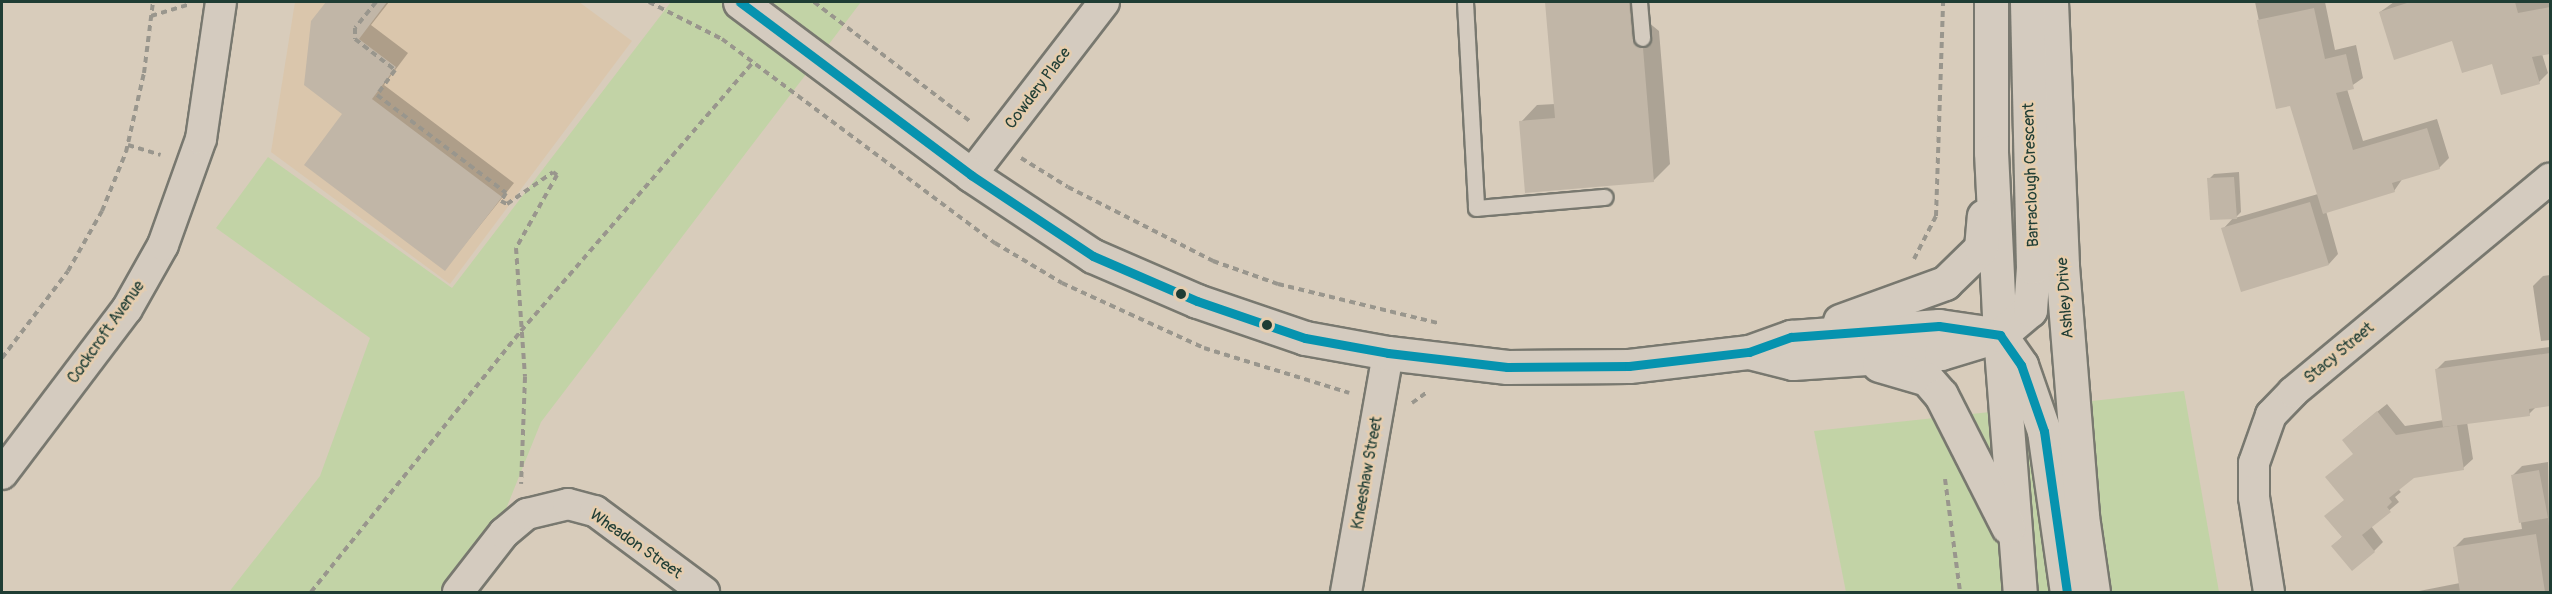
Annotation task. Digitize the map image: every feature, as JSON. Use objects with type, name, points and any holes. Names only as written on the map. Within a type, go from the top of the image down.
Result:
[{"type":"street","name":"Cockcroft Avenue","points":[[2,474],[127,309],[163,245],[201,139],[221,2]]},
{"type":"street","name":"Barraclough Crescent","points":[[740,2],[971,175],[1093,256],[1182,295],[1305,338],[1388,353],[1518,367],[1629,366],[1749,352],[1791,337],[1939,326],[2000,335]]},
{"type":"street","name":"Cowdery Place","points":[[971,175],[1104,2]]},
{"type":"street","points":[[1991,2],[1991,152],[2000,335],[2014,539],[2020,592]]},
{"type":"street","name":"Barraclough Crescent","points":[[1749,352],[1793,363],[1941,353],[2000,335],[2030,310],[2033,267],[2027,2]]},
{"type":"street","name":"Ashley Drive","points":[[2051,2],[2062,266],[2082,516],[2093,592]]},
{"type":"street","points":[[1791,337],[1946,283],[1981,248],[1991,152]]},
{"type":"street","name":"Stacy Street","points":[[2270,592],[2254,497],[2254,474],[2263,430],[2271,415],[2293,392],[2550,179]]},
{"type":"street","points":[[2000,335],[2021,365],[2044,431],[2067,592]]},
{"type":"street","name":"Kneeshaw Street","points":[[1346,592],[1388,353]]},
{"type":"street","points":[[1845,360],[1896,368],[1927,379],[1941,395],[2014,539]]},
{"type":"street","name":"Wheadon Street","points":[[458,592],[504,533],[527,514],[568,504],[595,511],[704,592]]},
{"type":"lane","points":[[1465,2],[1476,208],[1605,197]]},
{"type":"lane","points":[[1639,2],[1642,38]]},
{"type":"path","points":[[2,358],[68,271],[102,211],[126,152],[144,73],[153,2]]},
{"type":"path","points":[[376,2],[355,28],[355,39],[395,70],[377,94],[506,193],[501,201],[507,204],[553,172],[557,175],[516,248],[525,376],[520,496],[527,514]]},
{"type":"path","points":[[649,2],[722,39],[764,70]]},
{"type":"path","points":[[814,2],[979,128]]},
{"type":"path","points":[[1909,266],[1928,237],[1936,216],[1943,2]]},
{"type":"path","points":[[152,16],[190,4]]},
{"type":"path","points":[[311,592],[522,331],[753,62]]},
{"type":"path","points":[[1016,155],[1078,193],[1213,261],[1278,284],[1440,323]]},
{"type":"path","points":[[1204,348],[1404,410],[1422,394],[1431,391]]},
{"type":"path","points":[[1944,475],[1953,533],[1953,563],[1960,592]]},
{"type":"shaded area","points":[[295,2],[579,2],[632,41],[450,284],[271,152]]},
{"type":"green space","points":[[671,2],[861,2],[541,422],[506,509],[447,592],[229,592],[320,476],[370,338],[216,228],[268,157],[452,288]]},
{"type":"green space","points":[[2184,391],[2219,592],[1846,592],[1814,431]]},
{"type":"building","points":[[326,2],[387,2],[359,39],[396,67],[372,99],[502,197],[445,271],[304,165],[342,114],[304,85],[311,21]]},
{"type":"building","points":[[1545,2],[1629,2],[1632,39],[1643,48],[1654,182],[1525,193],[1519,121],[1555,118]]},
{"type":"building","points":[[2410,2],[2515,2],[2518,13],[2550,7],[2550,54],[2532,57],[2540,84],[2501,95],[2492,64],[2462,73],[2452,41],[2394,60],[2379,12]]},
{"type":"building","points":[[2314,8],[2325,59],[2346,54],[2354,89],[2336,93],[2353,150],[2427,128],[2440,169],[2392,183],[2395,192],[2323,214],[2290,106],[2276,109],[2257,20]]},
{"type":"building","points":[[2234,177],[2237,219],[2210,220],[2207,178]]},
{"type":"building","points":[[2310,202],[2329,265],[2241,292],[2221,228]]},
{"type":"building","points":[[2550,353],[2550,406],[2529,409],[2530,416],[2443,427],[2435,369]]},
{"type":"building","points":[[2377,411],[2396,435],[2457,425],[2464,470],[2414,478],[2389,498],[2392,502],[2387,507],[2391,512],[2362,535],[2375,552],[2352,571],[2331,546],[2342,537],[2324,516],[2344,500],[2325,477],[2353,454],[2342,440]]},
{"type":"building","points":[[2539,470],[2548,518],[2519,523],[2511,475]]},
{"type":"building","points":[[2536,534],[2545,592],[2460,592],[2453,547]]},
{"type":"transit line","points":[[740,2],[971,175],[1093,256],[1197,301],[1305,338],[1388,353],[1507,367],[1629,366],[1749,352],[1791,337],[1939,326],[2000,335],[2021,365],[2044,431],[2067,592]]}]
